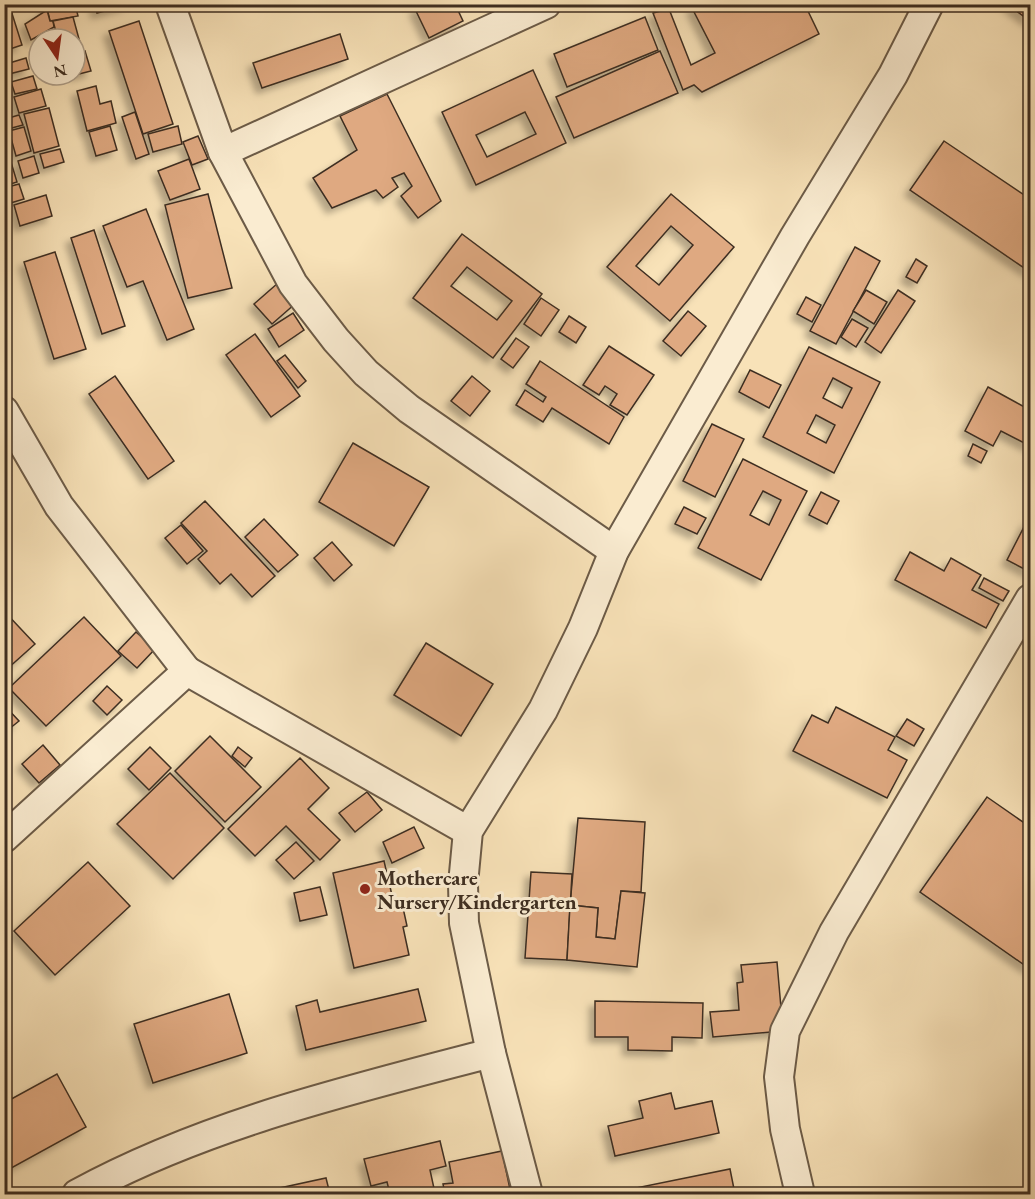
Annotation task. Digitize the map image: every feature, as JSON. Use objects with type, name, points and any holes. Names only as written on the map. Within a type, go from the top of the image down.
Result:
[{"type":"street","points":[[170,4],[223,152],[293,284],[366,373],[409,409],[614,551]]},
{"type":"street","points":[[223,152],[546,4]]},
{"type":"street","points":[[528,1194],[491,1053],[464,923],[463,884],[468,831],[543,710],[584,628],[614,551],[795,236],[893,75],[929,4]]},
{"type":"street","points":[[4,411],[59,506],[187,670],[468,831]]},
{"type":"street","points":[[800,1194],[785,1128],[779,1077],[785,1031],[834,932],[1030,599]]},
{"type":"street","points":[[4,838],[187,670]]},
{"type":"street","points":[[77,1194],[133,1164],[204,1136],[349,1091],[491,1053]]},
{"type":"building","points":[[4,4],[9,4],[22,45],[7,50]]},
{"type":"building","points":[[46,4],[75,4],[78,16],[50,21]]},
{"type":"building","points":[[95,4],[128,4],[128,5],[97,13]]},
{"type":"building","points":[[423,4],[455,4],[463,21],[429,38],[415,9]]},
{"type":"building","points":[[699,4],[809,4],[807,9],[819,34],[702,92],[694,85],[683,90],[653,13],[669,9],[691,65],[715,53],[692,8]]},
{"type":"building","points":[[1007,4],[1030,4],[1030,21]]},
{"type":"building","points":[[47,10],[54,27],[27,27],[27,29],[25,24]]},
{"type":"building","points":[[73,17],[76,27],[55,27],[53,21]]},
{"type":"building","points":[[645,17],[658,50],[567,87],[554,54]]},
{"type":"building","points":[[139,21],[173,124],[143,134],[109,31]]},
{"type":"building","points":[[340,34],[348,59],[262,88],[253,63]]},
{"type":"building","points":[[660,51],[678,93],[574,138],[556,97]]},
{"type":"building","points":[[26,58],[27,70],[9,74],[6,64]]},
{"type":"building","points":[[87,58],[91,71],[87,72]]},
{"type":"building","points":[[533,70],[566,143],[476,185],[442,112]],"holes":[[[525,112],[536,134],[487,157],[476,135]]]},
{"type":"building","points":[[27,78],[27,87],[36,87],[37,89],[15,94],[11,82]]},
{"type":"building","points":[[96,86],[100,104],[111,101],[116,123],[87,131],[77,91]]},
{"type":"building","points":[[41,89],[46,106],[19,113],[14,97]]},
{"type":"building","points":[[387,94],[441,201],[418,218],[401,196],[412,186],[404,173],[392,178],[398,187],[383,198],[376,190],[332,208],[313,178],[357,150],[340,116]]},
{"type":"building","points":[[49,108],[59,146],[34,153],[24,114]]},
{"type":"building","points":[[135,112],[149,154],[136,159],[122,117]]},
{"type":"building","points":[[19,115],[23,125],[8,129],[5,119]]},
{"type":"building","points":[[110,126],[117,150],[96,156],[89,132]]},
{"type":"building","points":[[178,126],[182,144],[153,152],[148,134]]},
{"type":"building","points":[[24,127],[31,151],[16,156],[9,131]]},
{"type":"building","points":[[198,136],[208,159],[192,165],[183,142]]},
{"type":"building","points":[[4,139],[17,182],[4,186]]},
{"type":"building","points":[[944,141],[1030,199],[1030,272],[910,190]]},
{"type":"building","points":[[60,149],[64,162],[44,168],[40,154]]},
{"type":"building","points":[[34,156],[39,173],[23,178],[18,161]]},
{"type":"building","points":[[189,159],[200,189],[170,200],[158,171]]},
{"type":"building","points":[[19,184],[24,199],[4,205],[4,188]]},
{"type":"building","points":[[208,194],[232,288],[188,298],[165,205]]},
{"type":"building","points":[[671,194],[734,247],[670,321],[607,267]],"holes":[[[671,226],[693,245],[659,285],[636,266]]]},
{"type":"building","points":[[46,195],[52,216],[20,226],[14,205]]},
{"type":"building","points":[[146,209],[194,329],[167,340],[143,281],[127,287],[103,226]]},
{"type":"building","points":[[94,230],[125,326],[102,334],[71,238]]},
{"type":"building","points":[[462,234],[542,294],[493,358],[413,298]],"holes":[[[467,267],[512,301],[497,320],[451,286]]]},
{"type":"building","points":[[855,247],[880,261],[836,344],[810,331]]},
{"type":"building","points":[[55,252],[86,349],[54,359],[24,262]]},
{"type":"building","points":[[916,259],[927,266],[917,283],[906,277]]},
{"type":"building","points":[[278,283],[296,303],[272,324],[254,304]]},
{"type":"building","points":[[866,290],[887,302],[874,324],[853,311]]},
{"type":"building","points":[[898,290],[915,301],[881,353],[865,342]]},
{"type":"building","points":[[806,297],[821,305],[812,322],[797,314]]},
{"type":"building","points":[[541,298],[559,310],[541,336],[524,324]]},
{"type":"building","points":[[688,311],[706,326],[681,356],[663,341]]},
{"type":"building","points":[[293,313],[304,330],[279,347],[268,329]]},
{"type":"building","points":[[569,316],[586,327],[576,343],[559,332]]},
{"type":"building","points":[[852,319],[868,328],[856,347],[841,337]]},
{"type":"building","points":[[255,334],[300,396],[271,417],[226,355]]},
{"type":"building","points":[[516,338],[529,347],[513,368],[501,359]]},
{"type":"building","points":[[609,346],[654,375],[627,415],[610,405],[617,394],[605,386],[599,395],[583,385]]},
{"type":"building","points":[[809,347],[880,382],[834,473],[763,437]],"holes":[[[833,378],[852,388],[842,408],[823,398]],[[816,415],[835,425],[826,443],[807,433]]]},
{"type":"building","points":[[285,355],[306,381],[298,388],[277,361]]},
{"type":"building","points":[[540,361],[624,417],[609,444],[552,408],[543,422],[516,405],[525,390],[543,402],[546,397],[526,384]]},
{"type":"building","points":[[750,370],[781,385],[769,408],[739,392]]},
{"type":"building","points":[[115,376],[174,461],[148,479],[89,394]]},
{"type":"building","points":[[472,376],[490,391],[470,416],[451,401]]},
{"type":"building","points":[[988,387],[1030,410],[1030,446],[1001,431],[993,446],[965,431]]},
{"type":"building","points":[[712,424],[744,439],[715,497],[683,481]]},
{"type":"building","points":[[353,443],[429,487],[394,546],[319,502]]},
{"type":"building","points":[[973,444],[987,451],[981,463],[968,456]]},
{"type":"building","points":[[743,459],[807,491],[761,580],[698,548]],"holes":[[[763,491],[781,500],[769,525],[750,515]]]},
{"type":"building","points":[[821,492],[839,501],[827,524],[809,515]]},
{"type":"building","points":[[205,501],[275,576],[252,597],[231,574],[220,584],[198,559],[207,551],[181,523]]},
{"type":"building","points":[[684,507],[706,518],[697,534],[675,524]]},
{"type":"building","points":[[264,519],[298,555],[278,572],[245,537]]},
{"type":"building","points":[[1027,521],[1030,522],[1030,572],[1007,560]]},
{"type":"building","points":[[181,525],[203,551],[187,564],[165,538]]},
{"type":"building","points":[[332,542],[352,565],[334,581],[314,558]]},
{"type":"building","points":[[910,552],[944,571],[951,558],[981,575],[972,590],[999,604],[986,628],[895,580]]},
{"type":"building","points":[[984,578],[1009,591],[1003,601],[979,588]]},
{"type":"building","points":[[4,611],[35,644],[6,670],[4,668]]},
{"type":"building","points":[[84,617],[121,656],[46,726],[9,688]]},
{"type":"building","points":[[136,632],[155,649],[137,668],[118,651]]},
{"type":"building","points":[[426,643],[493,684],[461,736],[394,695]]},
{"type":"building","points":[[107,686],[122,700],[107,715],[93,701]]},
{"type":"building","points":[[4,705],[19,721],[4,733]]},
{"type":"building","points":[[836,707],[895,737],[888,750],[907,760],[887,798],[793,751],[812,715],[828,723]]},
{"type":"building","points":[[907,719],[924,729],[914,746],[896,736]]},
{"type":"building","points":[[210,736],[261,787],[225,822],[175,771]]},
{"type":"building","points":[[43,745],[60,765],[39,783],[22,764]]},
{"type":"building","points":[[150,747],[171,768],[149,790],[128,769]]},
{"type":"building","points":[[238,747],[252,758],[245,767],[232,756]]},
{"type":"building","points":[[300,758],[329,788],[308,809],[340,840],[320,860],[286,826],[255,856],[228,829]]},
{"type":"building","points":[[170,773],[224,828],[173,879],[117,824]]},
{"type":"building","points":[[367,792],[382,810],[355,832],[339,813]]},
{"type":"building","points":[[987,797],[1030,827],[1030,969],[920,892]]},
{"type":"building","points":[[578,818],[645,822],[641,892],[621,891],[615,939],[596,937],[598,908],[570,905]]},
{"type":"building","points":[[414,827],[424,848],[392,863],[383,842]]},
{"type":"building","points":[[296,842],[314,861],[294,879],[276,860]]},
{"type":"building","points":[[384,861],[394,904],[402,903],[407,926],[403,927],[409,955],[354,968],[333,873]]},
{"type":"building","points":[[88,862],[130,906],[55,975],[14,931]]},
{"type":"building","points":[[531,872],[572,874],[567,960],[525,958]]},
{"type":"building","points":[[320,887],[327,915],[300,921],[294,893]]},
{"type":"building","points":[[621,891],[645,893],[637,967],[567,960],[570,905],[598,908],[596,937],[615,939]]},
{"type":"building","points":[[777,962],[783,1031],[713,1037],[710,1012],[739,1010],[737,983],[743,982],[741,965]]},
{"type":"building","points":[[418,989],[426,1021],[306,1050],[296,1006],[317,1000],[320,1012]]},
{"type":"building","points":[[229,994],[247,1053],[153,1083],[134,1024]]},
{"type":"building","points":[[595,1001],[703,1003],[702,1038],[672,1037],[672,1051],[628,1050],[628,1037],[595,1037]]},
{"type":"building","points":[[57,1074],[86,1127],[4,1172],[4,1103]]},
{"type":"building","points":[[671,1093],[675,1109],[712,1101],[719,1133],[615,1156],[608,1126],[643,1118],[639,1101]]},
{"type":"building","points":[[440,1141],[446,1166],[430,1170],[435,1193],[390,1194],[387,1182],[371,1186],[364,1159]]},
{"type":"building","points":[[502,1151],[511,1194],[445,1194],[443,1184],[453,1183],[449,1162]]},
{"type":"building","points":[[730,1169],[735,1194],[627,1194],[626,1190]]},
{"type":"building","points":[[326,1178],[330,1194],[252,1194]]},
{"type":"place","name":"Mothercare Nursery/Kindergarten","points":[[365,889]]}]
